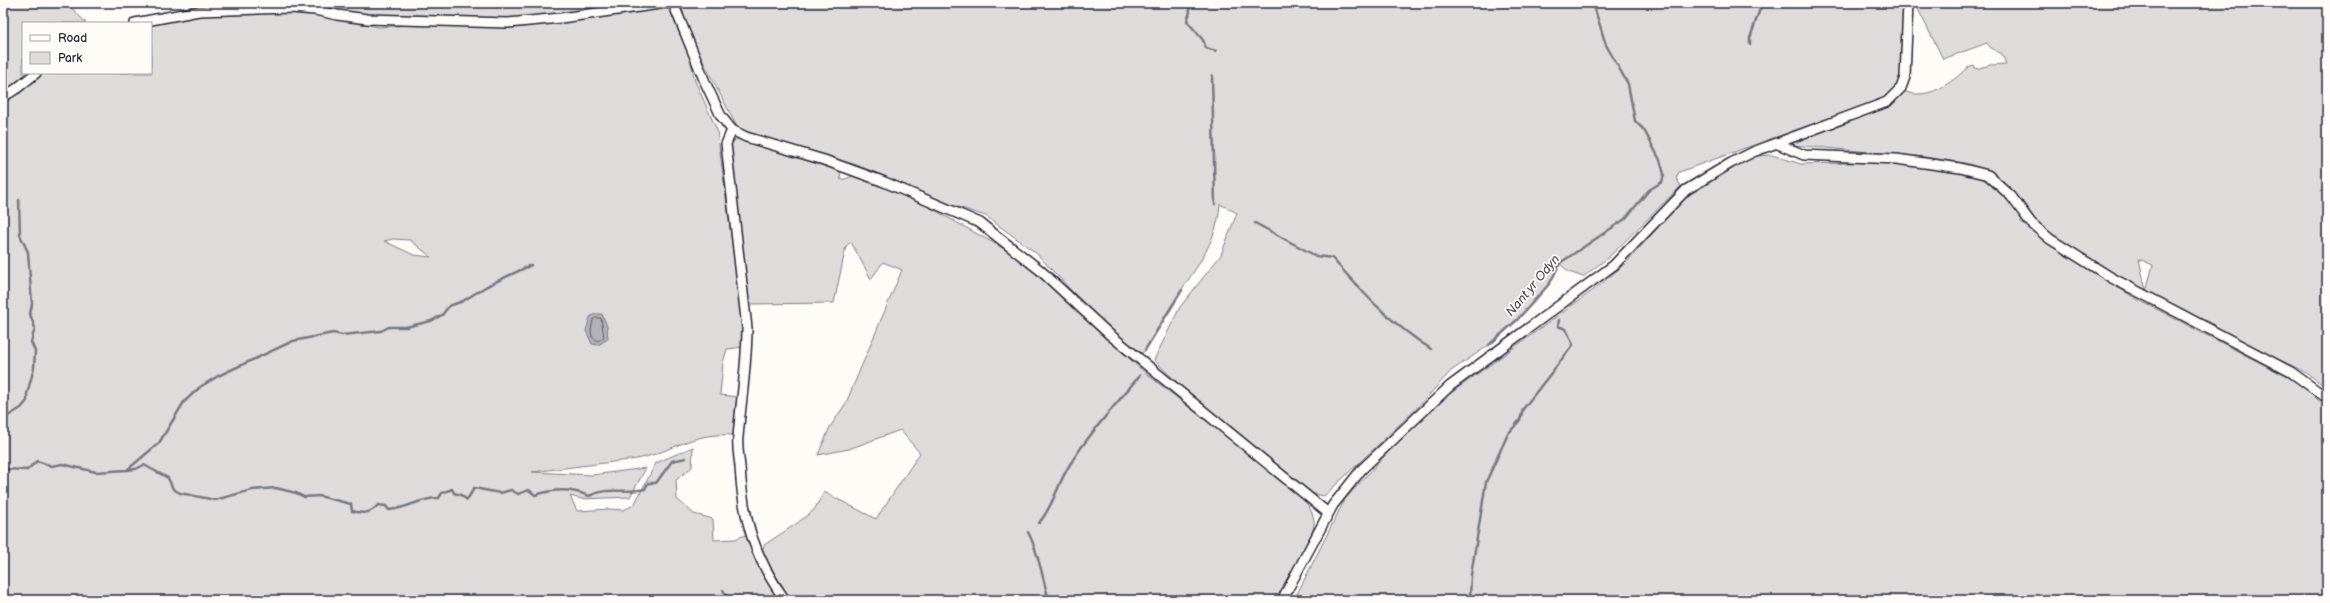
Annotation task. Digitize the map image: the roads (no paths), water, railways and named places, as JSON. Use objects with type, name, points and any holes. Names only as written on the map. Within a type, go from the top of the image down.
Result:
[{"type":"street","points":[[140,22],[199,11],[291,8],[367,18],[508,23],[561,18],[667,3]]},
{"type":"street","points":[[673,3],[705,82],[721,116],[732,130],[746,136],[824,160],[882,181],[980,223],[1040,270],[1109,334],[1328,513]]},
{"type":"street","points":[[1282,600],[1328,513],[1362,469],[1439,395],[1614,265],[1686,190],[1731,163],[1888,102],[1896,95],[1905,77],[1908,3]]},
{"type":"street","points":[[3,97],[35,74]]},
{"type":"street","points":[[732,130],[726,144],[746,328],[747,351],[738,439],[741,498],[746,524],[757,551],[768,573],[785,600]]},
{"type":"street","points":[[1778,144],[1804,155],[1896,158],[1960,168],[1988,175],[2011,196],[2031,223],[2050,239],[2112,278],[2291,372],[2327,398]]},
{"type":"water","points":[[595,314],[602,314],[607,326],[608,339],[598,345],[592,344],[586,331],[590,317]]},
{"type":"waterway","points":[[1188,3],[1190,12],[1187,21],[1203,40],[1206,48],[1216,51]]},
{"type":"waterway","name":"Nant yr Odyn","points":[[1489,345],[1517,320],[1550,283],[1560,263],[1625,219],[1649,190],[1662,182],[1664,174],[1660,160],[1644,130],[1635,121],[1628,84],[1606,45],[1593,3]]},
{"type":"waterway","points":[[1750,44],[1750,38],[1762,3]]},
{"type":"waterway","points":[[1212,75],[1215,204]]},
{"type":"waterway","points":[[3,419],[21,408],[27,401],[27,394],[34,368],[35,351],[31,342],[35,328],[30,314],[32,304],[28,252],[20,235],[19,200]]},
{"type":"waterway","points":[[1255,223],[1316,256],[1332,258],[1378,307],[1402,328],[1431,349]]},
{"type":"waterway","points":[[3,469],[27,470],[37,461],[52,466],[62,464],[96,472],[127,470],[159,443],[184,402],[200,387],[218,376],[293,341],[333,333],[342,335],[381,331],[389,327],[406,327],[431,321],[442,315],[449,306],[463,301],[487,286],[531,265]]},
{"type":"waterway","points":[[1145,350],[1182,290]]},
{"type":"waterway","name":"Nant yr Odyn","points":[[1470,600],[1471,575],[1486,482],[1508,434],[1520,420],[1523,409],[1573,345],[1566,329],[1558,326],[1559,320]]},
{"type":"waterway","points":[[1039,523],[1048,509],[1065,473],[1077,454],[1140,375]]},
{"type":"waterway","points":[[127,470],[136,469],[144,465],[168,478],[173,489],[180,493],[215,500],[252,490],[276,488],[296,493],[304,497],[319,496],[351,504],[352,511],[363,513],[369,512],[378,505],[386,506],[389,510],[432,498],[439,498],[442,493],[452,489],[454,493],[461,495],[467,500],[474,488],[500,493],[511,490],[518,494],[529,490],[535,495],[562,490],[582,493],[589,496],[604,491],[630,491],[645,489],[648,483],[656,483],[672,461],[686,458]]},
{"type":"waterway","points":[[1028,532],[1038,557],[1049,600]]},
{"type":"waterway","points":[[723,590],[727,597],[731,600]]}]
